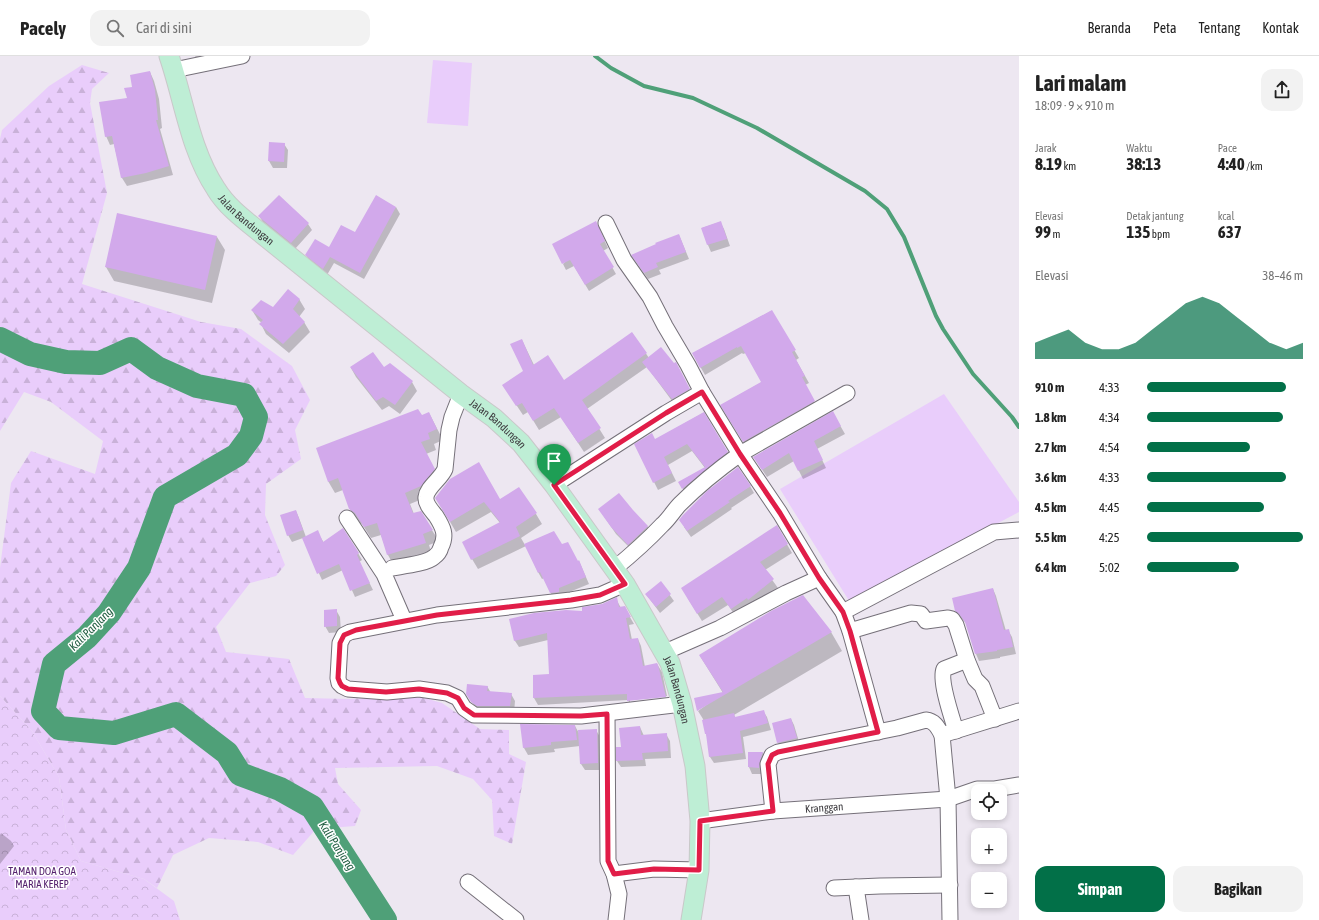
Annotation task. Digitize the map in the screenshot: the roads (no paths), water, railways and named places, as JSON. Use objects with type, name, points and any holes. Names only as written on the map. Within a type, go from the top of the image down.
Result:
[{"type":"main road","name":"Jalan Bandungan","points":[[172,63],[200,160],[216,191],[245,220],[494,418],[521,443],[554,485],[625,584],[670,663],[682,704],[695,766],[700,821],[699,870],[691,920]]},
{"type":"street","points":[[172,63],[242,56]]},
{"type":"street","points":[[606,223],[624,260],[650,297],[702,392],[740,454],[780,513],[819,578],[843,612],[850,631],[878,732]]},
{"type":"street","points":[[554,485],[666,413],[702,392]]},
{"type":"street","points":[[614,569],[664,524],[689,496],[713,474],[740,454],[847,393]]},
{"type":"street","points":[[392,568],[434,558],[444,541],[445,534],[442,525],[427,503],[426,497],[430,489],[445,470],[451,424],[462,394]]},
{"type":"street","points":[[347,518],[384,574],[404,620]]},
{"type":"street","points":[[843,612],[994,532],[1019,530]]},
{"type":"street","points":[[665,652],[720,628],[786,593],[819,578]]},
{"type":"street","points":[[625,584],[600,595],[571,600],[437,615],[404,620],[350,632],[344,635],[340,643],[338,678],[342,686],[348,689],[386,692],[419,689],[447,693],[458,698],[464,708],[474,715],[581,716],[682,704]]},
{"type":"street","points":[[850,631],[911,613],[921,614],[926,620],[952,619],[956,625],[967,660],[975,679],[982,686],[995,719]]},
{"type":"street","points":[[950,920],[948,799],[949,707],[942,673],[944,669],[967,660]]},
{"type":"street","points":[[773,811],[768,764],[772,755],[778,752],[878,732],[926,720],[931,721],[949,733],[1019,712]]},
{"type":"street","points":[[607,714],[608,861],[614,874],[619,894],[616,920]]},
{"type":"street","name":"Kranggan","points":[[700,821],[773,811],[948,799],[977,789],[995,789],[1019,785]]},
{"type":"street","points":[[614,874],[654,869],[699,870]]},
{"type":"street","points":[[468,882],[516,920]]},
{"type":"street","points":[[834,888],[950,885]]},
{"type":"street","points":[[856,887],[861,920]]},
{"type":"waterway","points":[[595,56],[611,68],[644,86],[693,98],[757,128],[865,191],[887,209],[904,237],[936,316],[943,329],[973,374],[1012,417],[1019,427]]},
{"type":"waterway","name":"Kali Panjang","points":[[0,339],[30,354],[66,362],[100,363],[131,349],[157,368],[197,386],[244,395],[256,417],[251,436],[237,455],[165,497],[139,568],[109,613],[87,637],[54,664],[43,711],[59,728],[114,733],[176,714],[227,753],[240,774],[280,789],[312,807],[385,920]]},
{"type":"park label","name":"TAMAN DOA GOA MARIA KEREP","points":[[42,877]]}]
